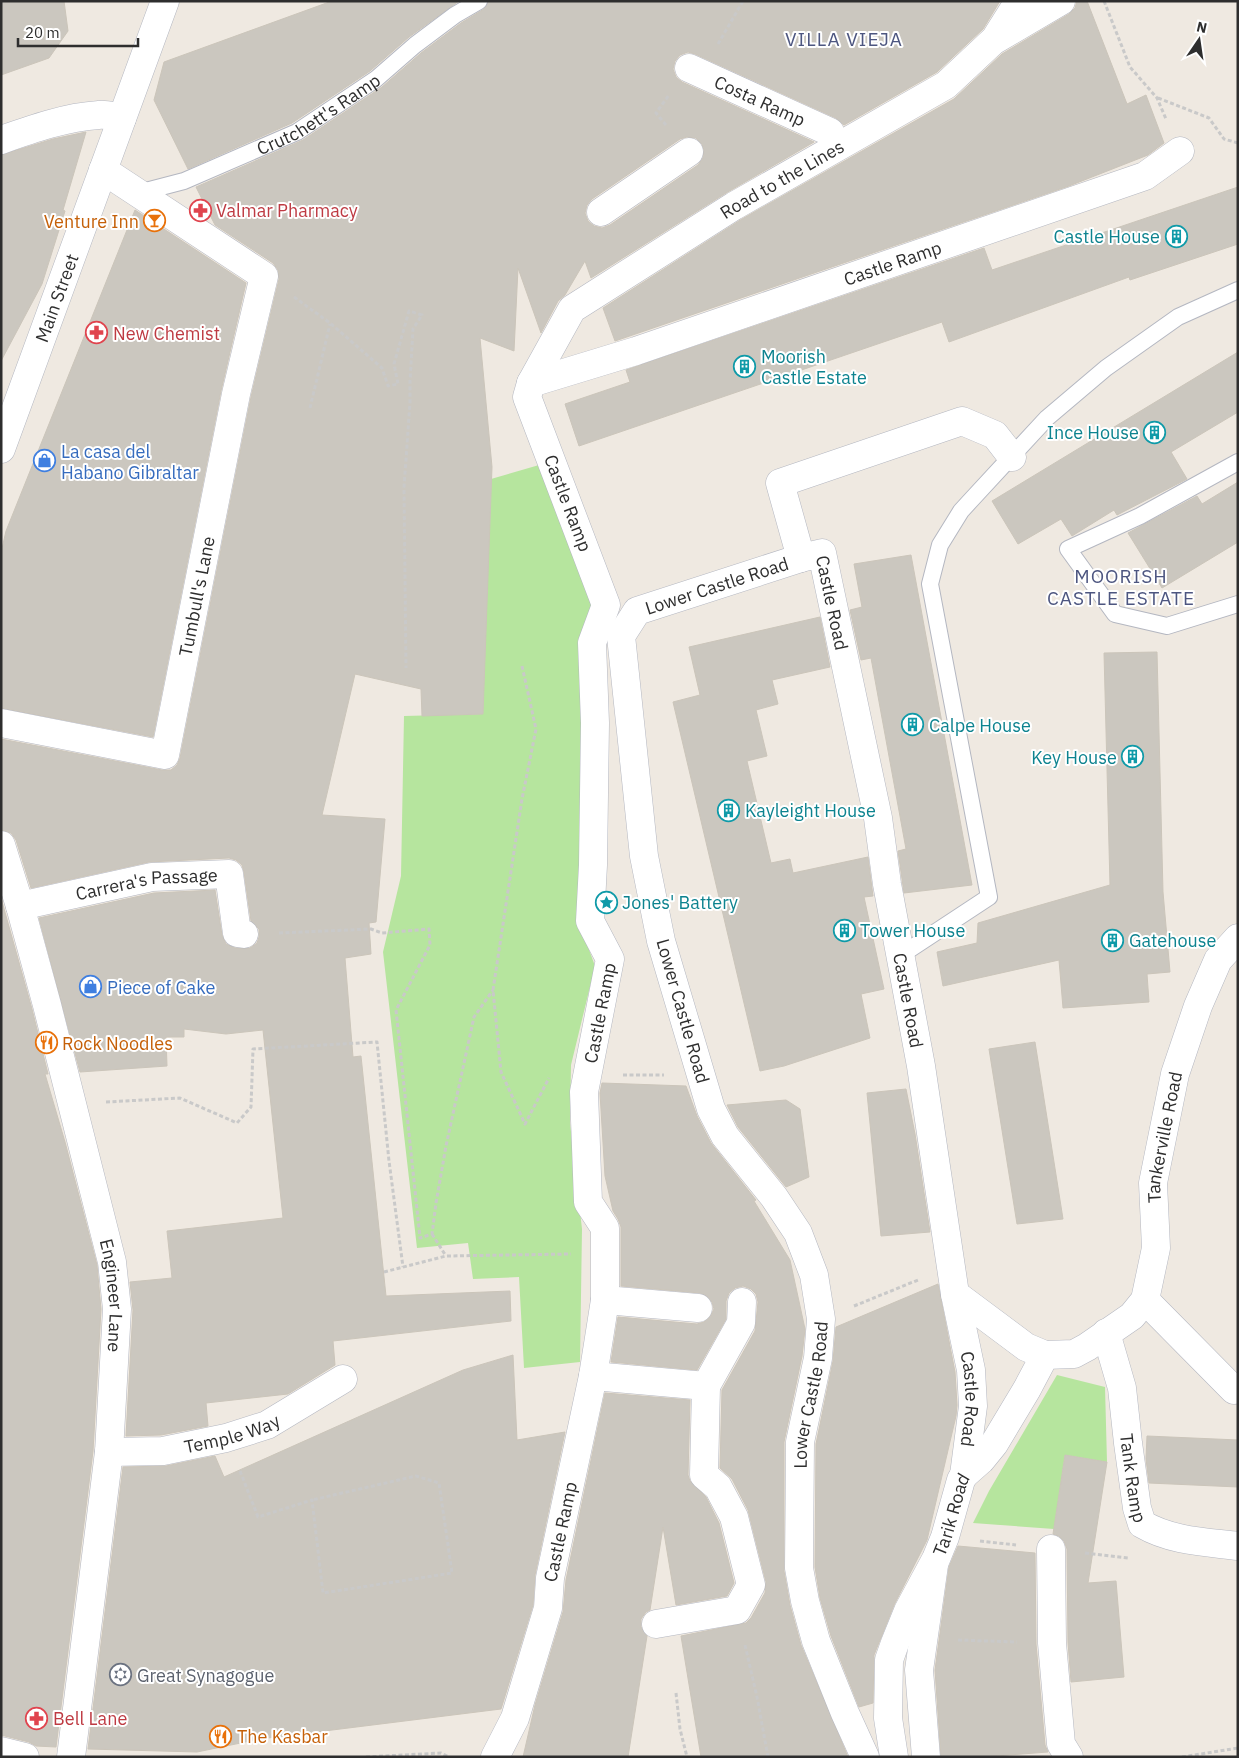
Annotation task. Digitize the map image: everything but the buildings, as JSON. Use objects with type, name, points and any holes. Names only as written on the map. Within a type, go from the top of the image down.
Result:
[{"type":"street","name":"Main Street","points":[[1,449],[165,1]]},
{"type":"street","points":[[993,41],[1019,1]]},
{"type":"street","name":"Road to the Lines","points":[[531,383],[572,308],[734,206],[946,84],[993,41],[1061,1]]},
{"type":"street","name":"Costa Ramp","points":[[689,68],[830,132]]},
{"type":"street","points":[[1,140],[25,131],[76,117],[101,114],[122,118]]},
{"type":"street","points":[[601,212],[689,152]]},
{"type":"street","name":"Castle Ramp","points":[[494,1757],[515,1718],[548,1608],[552,1569],[593,1376],[605,1300],[605,1228],[588,1202],[584,1092],[610,960],[590,922],[595,723],[592,643],[606,605],[527,397],[531,383],[636,351],[1145,176],[1180,152]]},
{"type":"street","points":[[104,170],[264,276]]},
{"type":"street","name":"Tumbull's Lane","points":[[1,723],[165,755],[236,394],[264,276]]},
{"type":"street","name":"Lower Castle Road","points":[[866,1757],[845,1713],[816,1641],[804,1601],[799,1568],[800,1442],[818,1358],[821,1319],[814,1275],[798,1232],[774,1197],[725,1136],[711,1109],[661,941],[644,856],[621,636],[636,611],[801,558],[780,483],[962,421],[994,435],[1012,457]]},
{"type":"street","name":"Castle Road","points":[[801,558],[822,553],[878,818],[887,884],[922,1066],[956,1294],[970,1370],[973,1406],[964,1475]]},
{"type":"street","name":"Engineer Lane","points":[[1,845],[20,906],[112,1262],[117,1309],[109,1452],[70,1757]]},
{"type":"street","name":"Carrera's Passage","points":[[20,906],[152,877],[229,874],[237,934],[244,934]]},
{"type":"street","name":"Tankerville Road","points":[[1145,1300],[1156,1248],[1153,1183],[1175,1074],[1196,1012],[1218,960],[1238,938]]},
{"type":"street","points":[[956,1294],[1026,1347],[1045,1355],[1074,1354],[1087,1347],[1132,1316],[1145,1300],[1234,1390]]},
{"type":"street","points":[[605,1300],[698,1308]]},
{"type":"street","points":[[656,1624],[737,1610],[750,1586],[734,1517],[718,1487],[704,1475],[706,1386],[741,1324],[742,1302]]},
{"type":"street","name":"Tank Ramp","points":[[1106,1333],[1122,1388],[1137,1508],[1142,1524],[1174,1537],[1197,1542],[1238,1546]]},
{"type":"street","name":"Tarik Road","points":[[894,1757],[888,1718],[889,1660],[908,1611],[934,1563],[945,1537],[964,1475],[982,1460],[994,1444],[1027,1390],[1045,1355]]},
{"type":"street","points":[[593,1376],[706,1386]]},
{"type":"street","name":"Temple Way","points":[[109,1452],[163,1451],[226,1438],[267,1425],[344,1379]]},
{"type":"street","points":[[1051,1549],[1052,1644],[1061,1744],[1069,1757]]},
{"type":"street","points":[[926,1757],[919,1670],[934,1563]]},
{"type":"street","points":[[1,1750],[26,1757]]},
{"type":"lane","name":"Crutchett's Ramp","points":[[138,194],[184,181],[297,132],[376,79],[415,45],[455,15],[479,1]]},
{"type":"lane","points":[[901,955],[990,897],[930,584],[940,545],[961,511],[1047,418],[1106,368],[1178,317],[1238,290]]},
{"type":"lane","points":[[1238,462],[1140,516],[1068,549],[1114,614],[1167,626],[1238,604]]},
{"type":"path","points":[[1104,1],[1130,68],[1157,98],[1180,152]]},
{"type":"path","points":[[1157,98],[1209,118],[1224,138],[1238,143]]},
{"type":"path","points":[[264,276],[330,323],[382,368],[388,386],[398,384],[394,364],[409,311],[422,315],[413,329],[404,488],[406,668]]},
{"type":"path","points":[[310,408],[330,323]]},
{"type":"path","points":[[522,666],[536,729],[522,799],[493,990],[501,1072],[525,1124],[551,1075]]},
{"type":"path","points":[[244,934],[371,929],[382,934],[430,929],[430,944],[396,1010],[420,1238],[432,1234]]},
{"type":"path","points":[[446,1256],[432,1234],[446,1146],[474,1017],[493,990]]},
{"type":"path","points":[[72,1107],[180,1098],[237,1123],[251,1107],[253,1049],[377,1042],[389,1161],[403,1267]]},
{"type":"path","points":[[587,1076],[702,1074]]},
{"type":"path","points":[[384,1272],[446,1256],[605,1253]]},
{"type":"path","points":[[821,1319],[952,1267]]},
{"type":"path","points":[[226,1438],[258,1517],[312,1500],[416,1476],[439,1483],[452,1573],[323,1593],[312,1500]]},
{"type":"path","points":[[737,1610],[757,1697],[768,1757]]},
{"type":"path","points":[[924,1638],[1052,1644]]},
{"type":"path","points":[[676,1693],[680,1729],[687,1757]]},
{"type":"path","points":[[1182,1757],[1238,1748]]},
{"type":"path","points":[[366,1757],[441,1753],[449,1757]]},
{"type":"green space","points":[[546,463],[590,581],[601,698],[584,936],[595,966],[571,1065],[570,1123],[582,1229],[580,1362],[524,1368],[519,1277],[473,1279],[468,1243],[417,1248],[383,952],[401,876],[404,716],[482,714],[491,479]]},
{"type":"green space","points":[[1057,1375],[1105,1387],[1107,1462],[1065,1455],[1054,1529],[973,1523],[989,1491]]},
{"type":"place","name":"Valmar Pharmacy","points":[[200,210]]},
{"type":"place","name":"Venture Inn","points":[[155,221]]},
{"type":"place","name":"Castle House","points":[[1176,236]]},
{"type":"place","name":"New Chemist","points":[[97,333]]},
{"type":"place","name":"Moorish Castle Estate","points":[[745,366]]},
{"type":"place","name":"Ince House","points":[[1155,432]]},
{"type":"place","name":"La casa del Habano Gibraltar","points":[[45,461]]},
{"type":"place","name":"Calpe House","points":[[913,725]]},
{"type":"place","name":"Key House","points":[[1133,757]]},
{"type":"place","name":"Kayleight House","points":[[729,810]]},
{"type":"place","name":"Jones' Battery","points":[[606,902]]},
{"type":"place","name":"Tower House","points":[[844,930]]},
{"type":"place","name":"Gatehouse","points":[[1113,940]]},
{"type":"place","name":"Piece of Cake","points":[[91,987]]},
{"type":"place","name":"Rock Noodles","points":[[46,1043]]},
{"type":"place","name":"Great Synagogue","points":[[121,1675]]},
{"type":"place","name":"Bell Lane","points":[[37,1718]]},
{"type":"place","name":"The Kasbar","points":[[221,1736]]},
{"type":"district","name":"VILLA VIEJA","points":[[844,39]]},
{"type":"district","name":"MOORISH CASTLE ESTATE","points":[[1121,587]]}]
